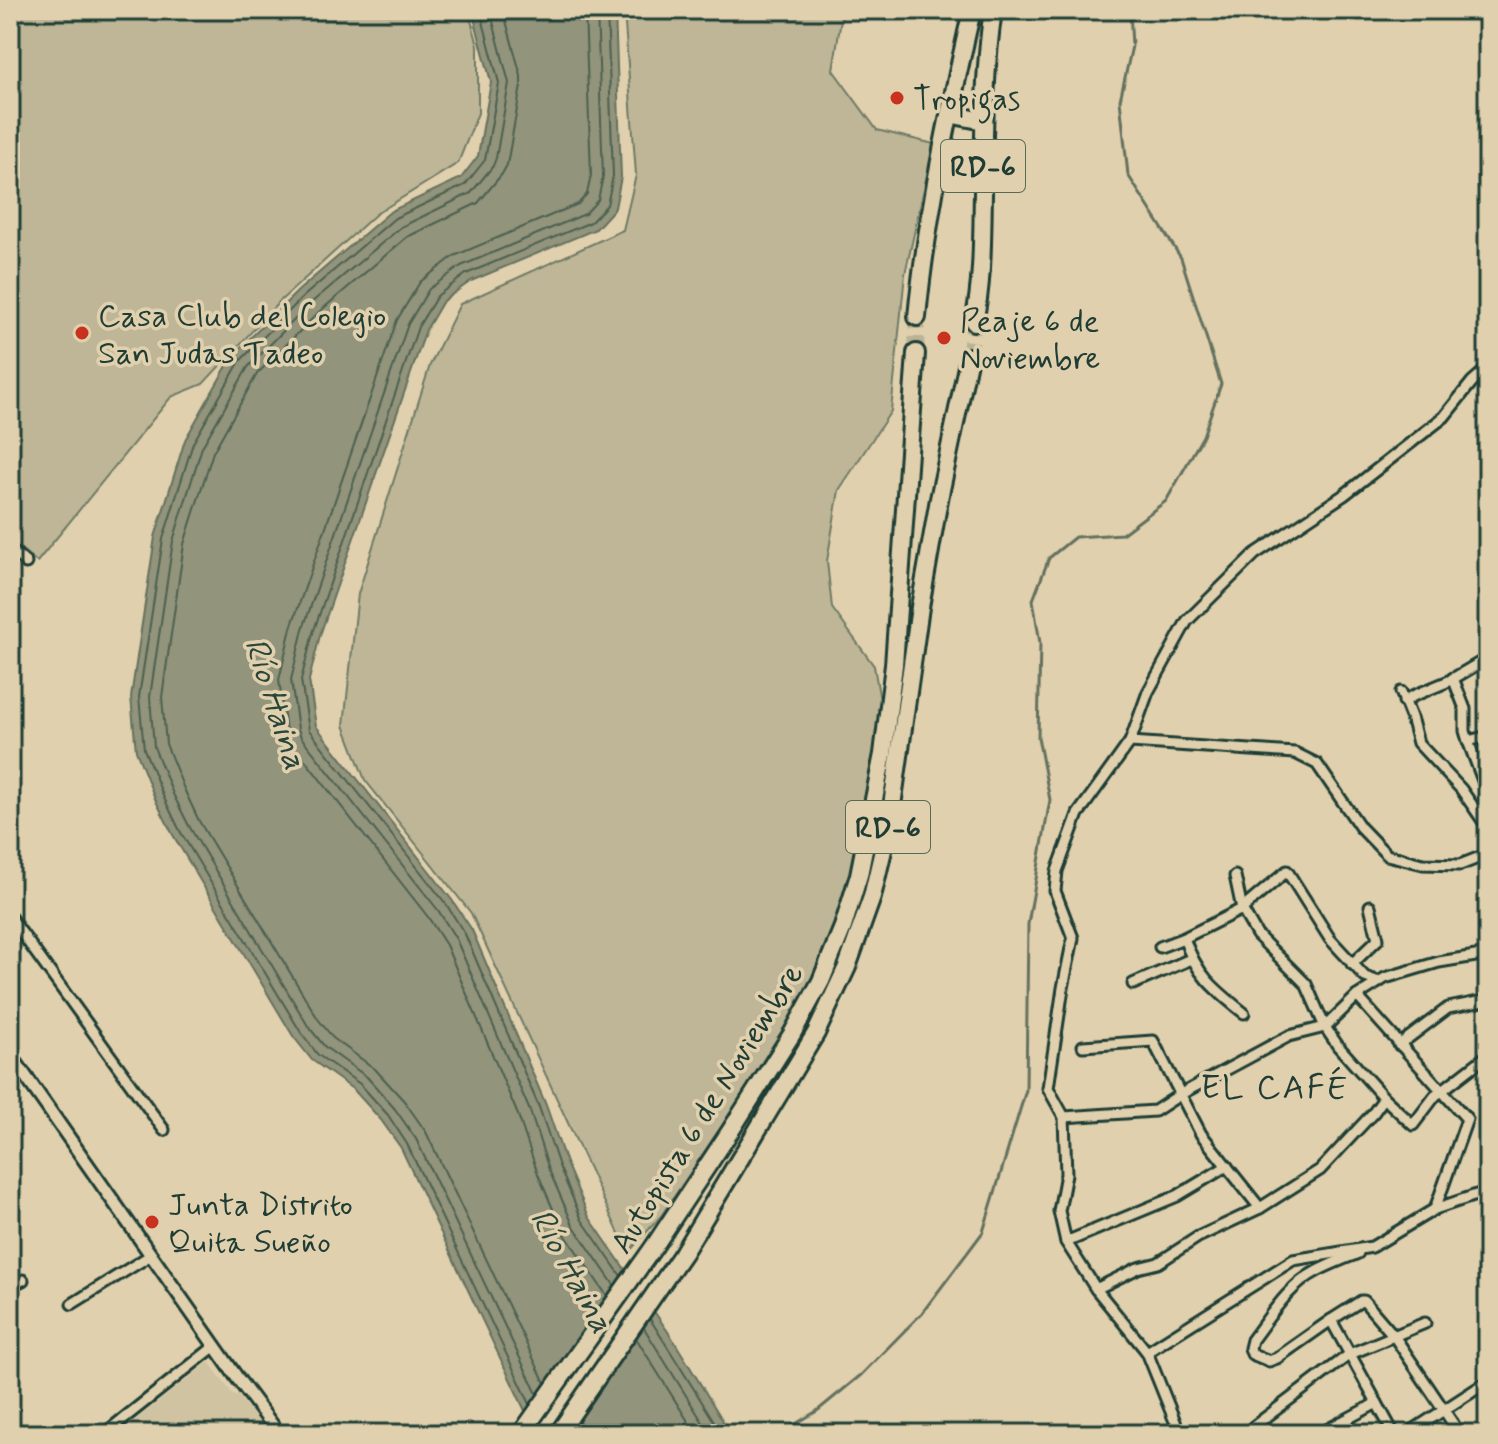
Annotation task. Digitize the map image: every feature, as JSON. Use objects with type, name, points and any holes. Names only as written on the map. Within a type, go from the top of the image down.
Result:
[{"type":"highway","name":"RD-6","points":[[917,317],[922,260],[944,134],[972,10]]},
{"type":"highway","name":"RD-6","points":[[974,322],[982,252],[986,76],[993,10]]},
{"type":"highway","points":[[949,114],[984,121]]},
{"type":"highway","name":"Autopista 6 de Noviembre","points":[[521,1434],[653,1248],[739,1118],[821,981],[843,927],[859,875],[883,754],[892,680],[916,353]]},
{"type":"highway","name":"Autopista 6 de Noviembre","points":[[558,1434],[683,1253],[816,1033],[847,967],[872,897],[890,820],[920,607],[969,357]]},
{"type":"street","points":[[1180,1434],[1147,1352],[1096,1289],[1066,1242],[1059,1211],[1066,1174],[1064,1117],[1048,1088],[1073,938],[1055,891],[1057,871],[1078,814],[1130,742],[1148,692],[1187,621],[1255,554],[1344,495],[1444,417],[1472,382],[1488,368]]},
{"type":"street","points":[[10,549],[26,563]]},
{"type":"street","points":[[1488,658],[1453,678],[1402,697],[1418,743],[1461,789],[1488,828]]},
{"type":"street","points":[[1453,678],[1465,709],[1468,741],[1488,794]]},
{"type":"street","points":[[1468,741],[1488,736]]},
{"type":"street","points":[[1130,742],[1295,753],[1317,764],[1360,827],[1387,855],[1423,864],[1460,865],[1488,854]]},
{"type":"street","points":[[1160,947],[1242,909],[1287,871],[1330,939],[1365,977],[1379,982]]},
{"type":"street","points":[[1235,876],[1242,909],[1257,935],[1306,984],[1325,1027],[1338,1046],[1384,1098],[1413,1125],[1435,1096],[1488,1055]]},
{"type":"street","points":[[1352,964],[1378,939],[1370,906]]},
{"type":"street","points":[[10,917],[164,1130]]},
{"type":"street","points":[[1184,938],[1191,959],[1211,987],[1244,1013]]},
{"type":"street","points":[[1064,1117],[1155,1111],[1289,1036],[1325,1027],[1357,996],[1385,978],[1439,962],[1488,954]]},
{"type":"street","points":[[1133,984],[1191,959]]},
{"type":"street","points":[[1357,996],[1467,1119],[1435,1209]]},
{"type":"street","points":[[1399,1045],[1448,1008],[1488,1000]]},
{"type":"street","points":[[1083,1046],[1153,1041],[1201,1134],[1260,1208]]},
{"type":"street","points":[[10,1054],[279,1434]]},
{"type":"street","points":[[1096,1289],[1138,1268],[1158,1263],[1198,1237],[1260,1208],[1320,1170],[1384,1098]]},
{"type":"street","points":[[1066,1242],[1177,1196],[1227,1166]]},
{"type":"street","points":[[1460,1434],[1394,1336],[1364,1301],[1277,1358],[1269,1361],[1259,1358],[1252,1354],[1250,1348],[1252,1340],[1298,1283],[1372,1247],[1435,1209],[1488,1191]]},
{"type":"street","points":[[1147,1352],[1293,1260],[1372,1247]]},
{"type":"street","points":[[72,1304],[151,1255]]},
{"type":"street","points":[[10,1286],[23,1280]]},
{"type":"street","points":[[1331,1320],[1394,1434]]},
{"type":"street","points":[[1253,1427],[1350,1354],[1425,1323]]},
{"type":"street","points":[[104,1434],[215,1346]]},
{"type":"street","points":[[1407,1434],[1484,1384]]},
{"type":"street","points":[[1319,1434],[1377,1403]]},
{"type":"shaded area","points":[[10,10],[468,10],[478,45],[478,113],[458,163],[376,214],[279,302],[203,384],[171,397],[37,562],[10,540]]},
{"type":"shaded area","points":[[624,10],[821,10],[842,13],[833,70],[877,130],[934,144],[905,274],[891,411],[839,490],[827,561],[832,608],[874,666],[882,712],[864,826],[837,924],[789,1027],[661,1216],[628,1253],[471,913],[365,780],[344,725],[358,594],[430,365],[460,304],[623,230],[636,175]]},
{"type":"shaded area","points":[[209,1362],[268,1434],[117,1434]]},
{"type":"water","name":"Río Haina","points":[[472,10],[615,10],[621,177],[615,208],[596,229],[471,281],[443,301],[426,330],[320,635],[309,680],[316,726],[472,930],[546,1105],[589,1217],[671,1336],[731,1434],[536,1434],[401,1148],[354,1090],[312,1060],[293,1036],[173,835],[136,751],[131,697],[155,537],[185,440],[233,355],[299,290],[391,211],[461,178],[478,156],[491,82]]},
{"type":"pier","points":[[630,1268],[656,1307],[565,1434],[531,1434],[523,1416]]},
{"type":"waterway","points":[[779,1434],[817,1411],[861,1375],[922,1313],[983,1232],[1026,1090],[1028,924],[1050,800],[1038,737],[1040,643],[1033,600],[1049,558],[1075,537],[1122,534],[1166,501],[1203,436],[1221,384],[1181,258],[1128,175],[1120,100],[1132,46],[1130,10]]},
{"type":"tunnel","points":[[916,353],[917,317]]},
{"type":"tunnel","points":[[969,357],[974,322]]},
{"type":"place","name":"Tropigas","points":[[897,98]]},
{"type":"place","name":"Casa Club del Colegio San Judas Tadeo","points":[[82,333]]},
{"type":"place","name":"Peaje 6 de Noviembre","points":[[944,338]]},
{"type":"place","name":"Junta Distrito Quita Sueño","points":[[152,1222]]},
{"type":"district","name":"EL CAFÉ","points":[[1275,1086]]}]
